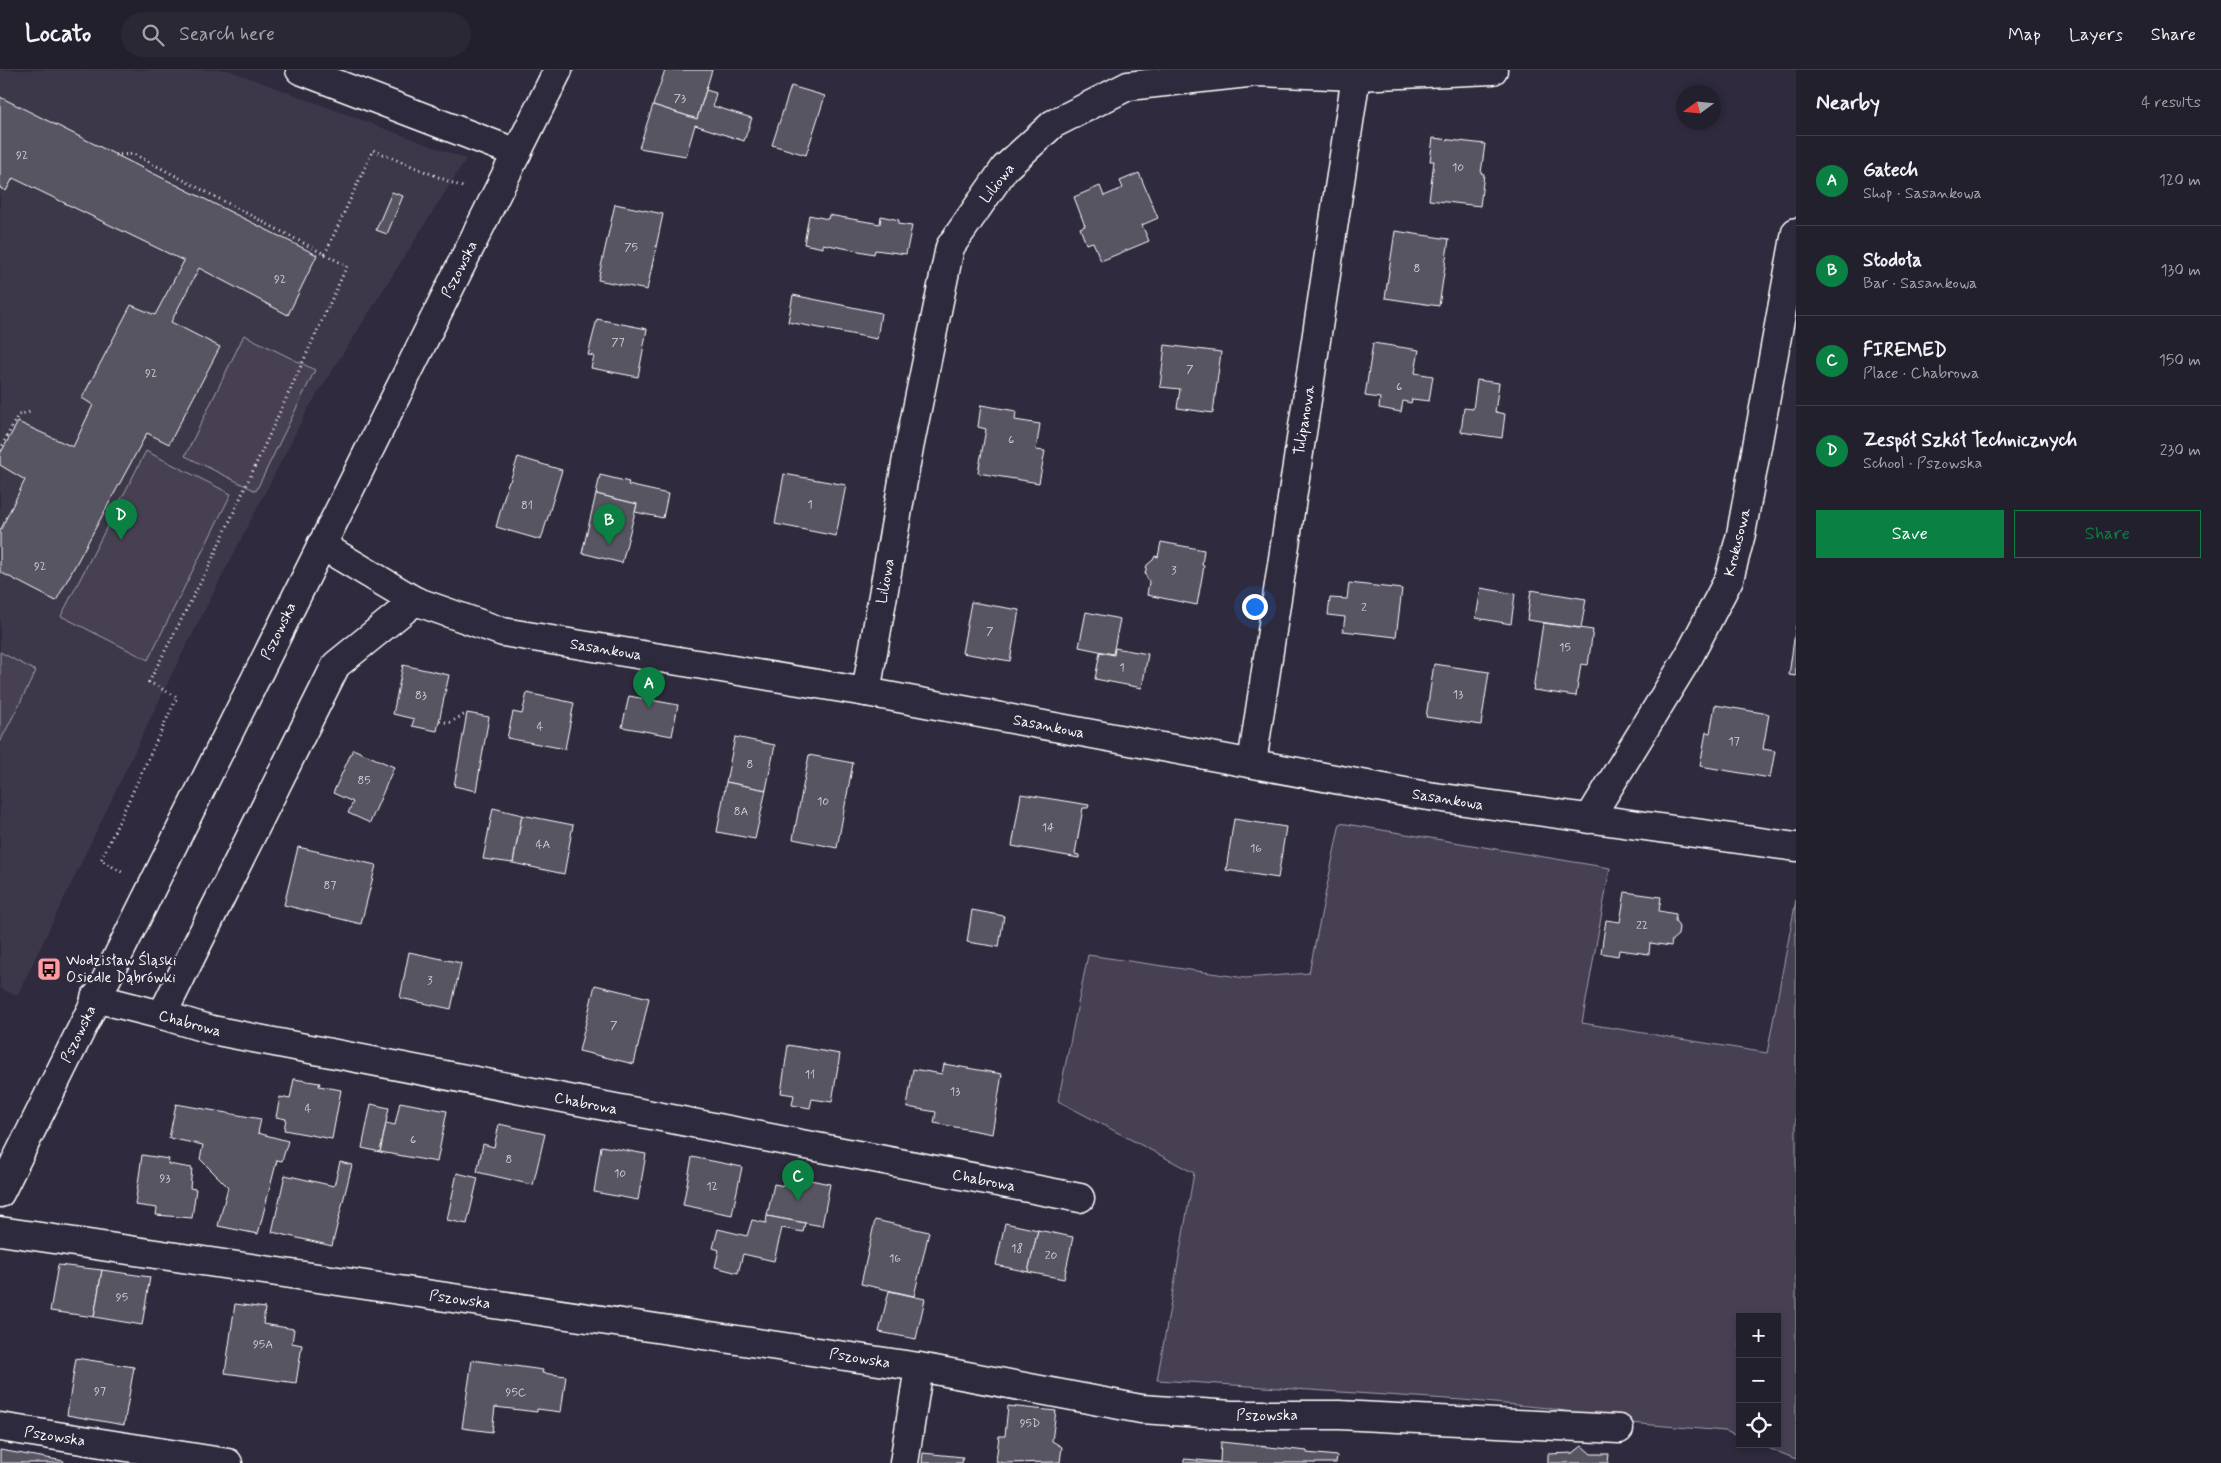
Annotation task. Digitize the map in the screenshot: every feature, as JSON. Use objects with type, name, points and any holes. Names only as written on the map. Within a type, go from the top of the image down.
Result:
[{"type":"street","points":[[300,70],[517,153]]},
{"type":"street","name":"Pszowska","points":[[0,1194],[95,998],[558,70]]},
{"type":"street","name":"Liliowa","points":[[866,692],[907,458],[950,247],[1005,168],[1053,124],[1128,86],[1257,72],[1356,76],[1493,70]]},
{"type":"street","name":"Tulipanowa","points":[[1252,763],[1356,76]]},
{"type":"street","name":"Krokusowa","points":[[1589,819],[1689,656],[1729,579],[1742,534],[1796,232]]},
{"type":"street","name":"Sasankowa","points":[[321,545],[415,601],[503,632],[866,692],[1421,795],[1796,847]]},
{"type":"street","points":[[162,1015],[336,665],[415,601]]},
{"type":"street","name":"Chabrowa","points":[[95,998],[212,1030],[1080,1198]]},
{"type":"street","name":"Pszowska","points":[[0,1231],[919,1367],[1141,1408],[1232,1415],[1339,1414],[1619,1429]]},
{"type":"street","points":[[904,1463],[919,1367]]},
{"type":"street","name":"Pszowska","points":[[0,1427],[228,1463]]},
{"type":"path","points":[[324,254],[373,150],[458,184]]},
{"type":"path","points":[[115,155],[134,154],[347,266],[210,564],[149,682],[177,697],[100,860],[126,874]]},
{"type":"path","points":[[0,450],[18,415],[30,412]]},
{"type":"path","points":[[440,721],[449,723],[467,713]]},
{"type":"shaded area","points":[[0,70],[228,70],[466,159],[308,409],[174,670],[17,996],[0,988]]},
{"type":"shaded area","points":[[244,335],[315,370],[256,491],[185,456]]},
{"type":"shaded area","points":[[146,451],[231,494],[148,660],[61,616]]},
{"type":"shaded area","points":[[0,652],[36,671],[0,742]]},
{"type":"shaded area","points":[[1340,823],[1610,868],[1582,1023],[1767,1053],[1796,900],[1796,1459],[1768,1448],[1781,1448],[1781,1313],[1736,1313],[1736,1435],[1725,1431],[1629,1423],[1548,1408],[1462,1400],[1157,1380],[1194,1173],[1058,1101],[1088,955],[1245,978],[1309,973]]},
{"type":"building","points":[[665,70],[712,70],[697,119],[653,105]]},
{"type":"building","points":[[791,86],[825,96],[806,155],[772,145]]},
{"type":"building","points":[[706,90],[716,93],[713,106],[752,118],[744,141],[695,125],[686,156],[639,148],[653,105],[697,119]]},
{"type":"building","points":[[0,97],[317,255],[288,315],[199,268],[171,322],[220,347],[169,444],[147,433],[56,601],[0,572],[0,531],[25,480],[0,465],[0,454],[18,422],[73,447],[93,405],[82,398],[131,305],[155,315],[184,261],[13,178],[6,191],[0,188]]},
{"type":"building","points":[[1433,138],[1485,144],[1481,173],[1484,174],[1480,206],[1429,200],[1434,161],[1430,161]]},
{"type":"building","points":[[1139,173],[1158,218],[1142,225],[1149,241],[1101,261],[1093,242],[1086,244],[1080,228],[1085,226],[1074,197],[1100,186],[1104,196],[1123,188],[1120,181]]},
{"type":"building","points":[[392,192],[403,196],[387,234],[376,230]]},
{"type":"building","points":[[615,204],[663,214],[647,290],[598,280]]},
{"type":"building","points":[[809,215],[828,219],[829,215],[880,224],[881,216],[899,220],[898,224],[912,226],[906,254],[875,250],[874,254],[823,244],[823,248],[804,244]]},
{"type":"building","points":[[1395,231],[1449,239],[1439,306],[1385,298]]},
{"type":"building","points":[[793,295],[881,313],[877,339],[788,322]]},
{"type":"building","points":[[597,319],[647,329],[638,377],[591,368],[594,356],[588,355]]},
{"type":"building","points":[[1373,343],[1419,350],[1415,373],[1433,376],[1429,401],[1412,399],[1411,403],[1403,401],[1401,412],[1379,408],[1380,398],[1365,396]]},
{"type":"building","points":[[1165,345],[1221,352],[1213,413],[1177,408],[1180,389],[1160,387]]},
{"type":"building","points":[[1477,380],[1499,383],[1495,412],[1505,414],[1502,438],[1461,432],[1464,408],[1473,409]]},
{"type":"building","points":[[981,405],[1016,411],[1015,420],[1040,424],[1036,450],[1045,451],[1039,483],[978,473],[986,429],[978,427]]},
{"type":"building","points":[[518,457],[562,470],[541,540],[496,527],[508,483]]},
{"type":"building","points":[[784,474],[846,485],[836,536],[775,524]]},
{"type":"building","points":[[600,475],[629,482],[628,485],[668,494],[663,518],[635,512],[637,504],[596,494]]},
{"type":"building","points":[[596,494],[637,504],[622,563],[582,553]]},
{"type":"building","points":[[1161,542],[1204,550],[1202,565],[1204,566],[1197,605],[1147,595],[1149,582],[1145,574],[1147,565],[1155,556],[1158,557]]},
{"type":"building","points":[[1349,583],[1402,589],[1396,637],[1343,631],[1345,617],[1328,615],[1330,598],[1347,599]]},
{"type":"building","points":[[1481,588],[1515,594],[1511,624],[1476,618]]},
{"type":"building","points":[[1531,590],[1586,599],[1581,628],[1527,620]]},
{"type":"building","points":[[971,602],[1019,610],[1010,661],[962,653]]},
{"type":"building","points":[[1086,612],[1120,619],[1113,654],[1079,647]]},
{"type":"building","points":[[1543,623],[1593,630],[1588,665],[1581,664],[1576,696],[1533,690]]},
{"type":"building","points":[[1796,625],[1796,676],[1789,675]]},
{"type":"building","points":[[1115,648],[1148,654],[1142,688],[1095,679],[1100,652],[1114,655]]},
{"type":"building","points":[[1434,664],[1489,672],[1481,725],[1426,717]]},
{"type":"building","points":[[403,665],[449,675],[437,731],[412,726],[414,719],[393,714]]},
{"type":"building","points":[[527,693],[574,703],[565,749],[507,738],[513,712],[522,714]]},
{"type":"building","points":[[629,696],[678,705],[672,736],[622,727]]},
{"type":"building","points":[[1715,705],[1769,714],[1763,749],[1775,751],[1770,778],[1700,766],[1706,732],[1710,733]]},
{"type":"building","points":[[467,713],[489,717],[476,791],[454,786]]},
{"type":"building","points":[[735,737],[775,745],[766,790],[726,782]]},
{"type":"building","points":[[353,749],[394,767],[370,823],[348,813],[353,802],[333,793]]},
{"type":"building","points":[[809,755],[853,763],[837,848],[793,839]]},
{"type":"building","points":[[726,782],[766,790],[755,839],[717,832]]},
{"type":"building","points":[[1021,794],[1089,805],[1088,808],[1083,808],[1075,854],[1079,855],[1079,858],[1012,846]]},
{"type":"building","points":[[493,808],[522,815],[513,863],[483,859]]},
{"type":"building","points":[[522,815],[573,825],[564,874],[513,863]]},
{"type":"building","points":[[1234,819],[1286,827],[1278,878],[1226,870]]},
{"type":"building","points":[[298,847],[376,865],[361,924],[284,905]]},
{"type":"building","points":[[1625,892],[1661,897],[1659,911],[1676,914],[1675,920],[1679,927],[1678,935],[1672,940],[1671,946],[1650,943],[1649,954],[1619,950],[1618,956],[1601,953],[1606,920],[1620,922]]},
{"type":"building","points":[[972,910],[1004,916],[999,947],[967,942]]},
{"type":"building","points":[[409,952],[461,963],[451,1009],[400,998]]},
{"type":"building","points":[[595,985],[649,998],[634,1064],[579,1051]]},
{"type":"building","points":[[788,1045],[840,1054],[832,1102],[812,1099],[810,1108],[792,1105],[794,1095],[781,1093]]},
{"type":"building","points":[[944,1064],[1002,1074],[992,1134],[934,1123],[936,1112],[907,1107],[913,1069],[942,1074]]},
{"type":"building","points":[[294,1079],[320,1083],[319,1086],[341,1090],[332,1139],[284,1130],[286,1119],[276,1117],[280,1097],[290,1099]]},
{"type":"building","points":[[400,1102],[447,1111],[437,1162],[380,1152],[386,1123],[395,1125]]},
{"type":"building","points":[[176,1104],[261,1119],[258,1133],[288,1141],[282,1161],[277,1160],[258,1234],[218,1226],[228,1187],[200,1159],[203,1145],[169,1138]]},
{"type":"building","points":[[371,1104],[389,1108],[380,1152],[362,1148]]},
{"type":"building","points":[[499,1124],[545,1134],[533,1185],[477,1172],[483,1144],[494,1147]]},
{"type":"building","points":[[601,1146],[646,1154],[638,1200],[594,1192]]},
{"type":"building","points":[[142,1155],[169,1159],[168,1164],[192,1168],[190,1188],[196,1189],[192,1218],[156,1215],[157,1208],[135,1205]]},
{"type":"building","points":[[692,1157],[742,1167],[732,1215],[683,1205]]},
{"type":"building","points":[[340,1162],[352,1165],[332,1246],[272,1232],[285,1175],[334,1186]]},
{"type":"building","points":[[457,1173],[478,1178],[467,1224],[447,1220]]},
{"type":"building","points":[[786,1175],[830,1184],[822,1226],[767,1216],[774,1184],[784,1186]]},
{"type":"building","points":[[767,1216],[805,1223],[803,1232],[782,1228],[774,1261],[743,1254],[738,1273],[715,1267],[719,1250],[713,1248],[718,1229],[747,1236],[752,1220],[766,1223]]},
{"type":"building","points":[[875,1220],[929,1232],[914,1296],[861,1284]]},
{"type":"building","points":[[1005,1223],[1038,1230],[1028,1272],[996,1265]]},
{"type":"building","points":[[1038,1230],[1073,1237],[1064,1279],[1028,1272]]},
{"type":"building","points":[[58,1265],[102,1270],[94,1317],[50,1311]]},
{"type":"building","points":[[102,1270],[150,1277],[142,1325],[94,1317]]},
{"type":"building","points":[[889,1291],[925,1299],[916,1339],[879,1332]]},
{"type":"building","points":[[235,1304],[265,1308],[263,1324],[294,1329],[292,1343],[302,1345],[296,1383],[225,1373]]},
{"type":"building","points":[[76,1358],[134,1367],[124,1425],[67,1415]]},
{"type":"building","points":[[472,1360],[543,1370],[542,1373],[566,1376],[561,1412],[537,1409],[537,1412],[495,1407],[492,1432],[462,1428]]},
{"type":"building","points":[[1008,1406],[1056,1411],[1052,1441],[1062,1447],[1060,1462],[1003,1463],[996,1461],[999,1436],[1005,1436]]},
{"type":"building","points":[[1221,1442],[1337,1456],[1336,1463],[1184,1463],[1184,1459],[1220,1462]]},
{"type":"building","points":[[1582,1446],[1591,1454],[1609,1454],[1608,1463],[1548,1463],[1548,1454],[1573,1453]]},
{"type":"building","points":[[0,1450],[64,1461],[63,1463],[0,1463]]},
{"type":"building","points":[[923,1453],[963,1457],[962,1463],[922,1463]]},
{"type":"place","name":"Zespół Szkół Technicznych","points":[[121,540]]},
{"type":"place","name":"Stodoła","points":[[609,545]]},
{"type":"place","name":"Gatech","points":[[649,708]]},
{"type":"place","name":"Wodzisław Śląski Osiedle Dąbrówki","points":[[49,969]]},
{"type":"place","name":"FIREMED","points":[[798,1201]]}]
